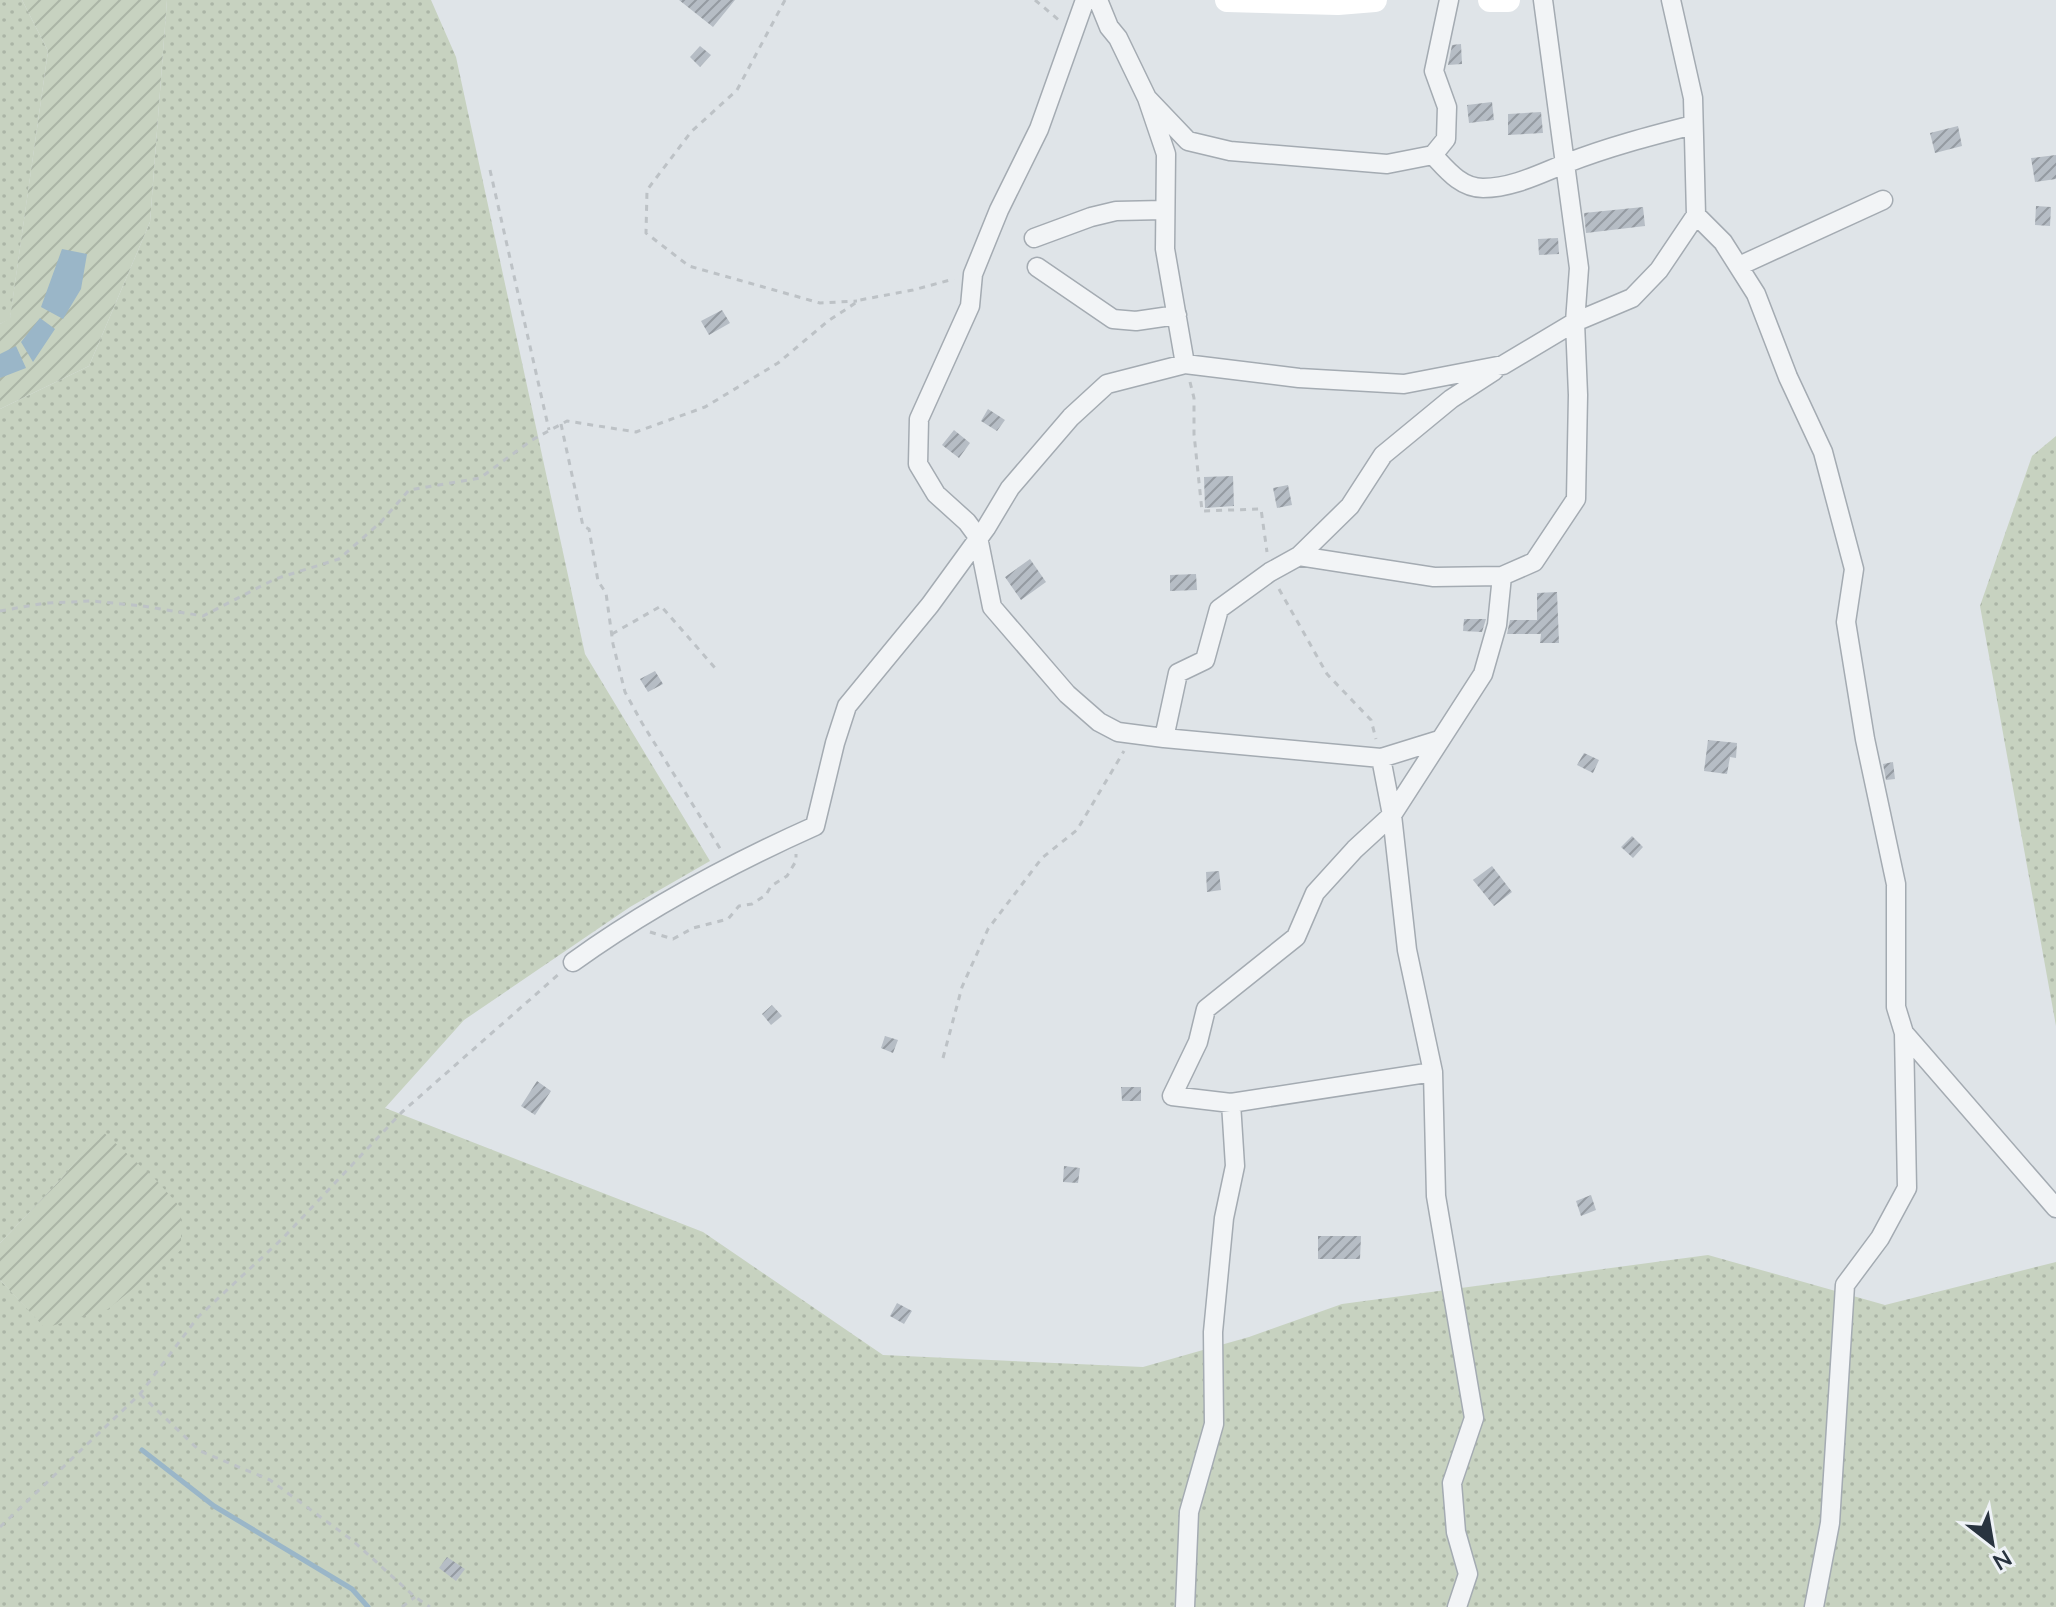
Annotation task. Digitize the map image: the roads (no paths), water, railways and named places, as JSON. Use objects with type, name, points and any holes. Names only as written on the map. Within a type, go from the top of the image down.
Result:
[{"type":"street","points":[[1085,0],[1039,129],[999,210],[973,274],[970,306],[919,419],[918,464],[936,494],[967,522],[978,537],[992,607],[1067,694],[1099,722],[1118,732],[1164,738],[1381,758],[1439,740]]},
{"type":"street","points":[[1098,0],[1147,98],[1166,154],[1165,249],[1185,364]]},
{"type":"street","points":[[1227,0],[1338,3],[1375,0]]},
{"type":"street","points":[[1147,98],[1188,141],[1230,151],[1387,164],[1433,155],[1446,139],[1447,107],[1434,71],[1449,0]]},
{"type":"street","points":[[1490,0],[1508,0]]},
{"type":"street","points":[[1299,556],[1434,577],[1502,576],[1534,562],[1576,499],[1578,395],[1575,322],[1579,268],[1543,0]]},
{"type":"street","points":[[1164,738],[1178,673],[1205,660],[1219,609],[1270,572],[1299,556],[1350,506],[1383,455],[1451,399],[1575,322],[1632,298],[1659,270],[1696,215],[1693,98],[1671,0]]},
{"type":"street","points":[[1433,155],[1458,181],[1482,188],[1534,178],[1566,163],[1631,141],[1693,125]]},
{"type":"street","points":[[1739,266],[1883,200]]},
{"type":"street","points":[[1034,238],[1116,211],[1164,210]]},
{"type":"street","points":[[1696,215],[1723,242],[1756,294],[1788,377],[1823,452],[1854,569],[1846,622],[1865,739],[1896,884],[1896,1007],[1904,1033],[1907,1188],[1880,1238],[1845,1285],[1830,1523],[1814,1607]]},
{"type":"street","points":[[1037,267],[1113,319],[1136,321],[1177,315]]},
{"type":"street","points":[[573,962],[726,867],[815,826],[847,706],[930,605],[986,528],[1010,488],[1071,417],[1107,384],[1185,364],[1299,378],[1404,384],[1503,365]]},
{"type":"street","points":[[1433,1072],[1231,1103],[1172,1096],[1198,1042],[1206,1009],[1296,937],[1315,893],[1355,849],[1392,815],[1483,674],[1497,625],[1502,576]]},
{"type":"street","points":[[1381,758],[1392,815],[1407,950],[1433,1072],[1436,1196],[1474,1418],[1452,1483],[1456,1532],[1468,1574],[1457,1607]]},
{"type":"street","points":[[1904,1033],[2056,1208]]},
{"type":"street","points":[[1185,1607],[1189,1512],[1214,1424],[1213,1332],[1224,1218],[1235,1166],[1231,1103]]},
{"type":"water","points":[[62,249],[87,254],[81,289],[63,319],[41,307]]},
{"type":"water","points":[[40,318],[55,329],[33,362],[21,342]]},
{"type":"water","points":[[16,346],[26,368],[0,378],[0,354]]},
{"type":"waterway","points":[[142,1450],[214,1506],[352,1589],[368,1607]]}]
